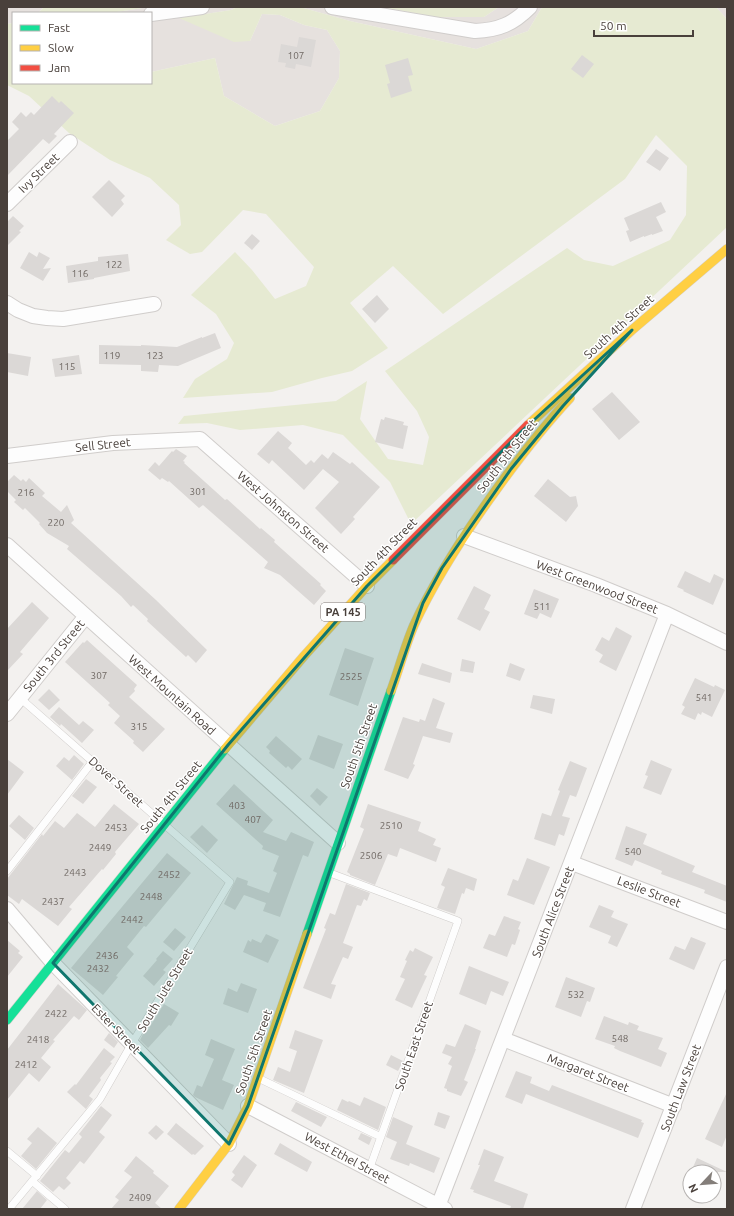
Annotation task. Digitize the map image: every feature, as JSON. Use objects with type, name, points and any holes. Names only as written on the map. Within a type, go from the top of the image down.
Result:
[{"type":"main road","name":"South 4th Street","points":[[7,1020],[228,745],[367,586],[523,430],[632,330],[727,249]]},
{"type":"main road","name":"South 5th Street","points":[[179,1209],[229,1144],[248,1106],[413,627],[423,603],[442,568],[495,491],[536,437],[632,330]]},
{"type":"street","points":[[152,14],[202,7]]},
{"type":"street","points":[[332,7],[475,31],[491,30],[506,25],[520,17],[530,7]]},
{"type":"street","name":"Ivy Street","points":[[7,204],[70,142]]},
{"type":"street","points":[[7,302],[18,310],[33,316],[63,319],[154,304]]},
{"type":"street","name":"West Johnston Street","points":[[200,439],[367,586]]},
{"type":"street","name":"Sell Street","points":[[7,456],[113,443],[200,439]]},
{"type":"street","name":"West Greenwood Street","points":[[464,536],[596,585],[667,614],[727,643]]},
{"type":"street","name":"West Mountain Road","points":[[7,545],[338,843]]},
{"type":"street","name":"South Alice Street","points":[[440,1208],[503,1039],[667,614]]},
{"type":"street","name":"South 3rd Street","points":[[7,714],[86,616]]},
{"type":"street","name":"Leslie Street","points":[[572,863],[727,922]]},
{"type":"street","name":"Ester Street","points":[[7,909],[53,963],[229,1144]]},
{"type":"street","name":"South Law Street","points":[[633,1209],[727,967]]},
{"type":"street","name":"Margaret Street","points":[[503,1039],[674,1106]]},
{"type":"street","name":"West Ethel Street","points":[[248,1106],[440,1208]]},
{"type":"lane","name":"Dover Street","points":[[20,698],[230,882]]},
{"type":"lane","points":[[7,871],[93,761]]},
{"type":"lane","name":"South East Street","points":[[328,873],[458,921],[369,1170]]},
{"type":"lane","name":"South Jute Street","points":[[9,1209],[100,1099],[131,1044],[230,882]]},
{"type":"lane","points":[[258,1078],[381,1137]]},
{"type":"lane","points":[[7,1151],[65,1209]]},
{"type":"highlighted area","points":[[632,330],[563,406],[511,469],[442,568],[423,603],[248,1106],[229,1144],[53,963],[228,745],[367,586],[523,430]]},
{"type":"shaded area","points":[[7,7],[44,7],[39,12],[12,12],[12,23],[7,24]]},
{"type":"shaded area","points":[[149,7],[237,7],[231,10],[180,18],[205,28],[250,41],[262,14],[280,15],[304,25],[327,30],[340,51],[339,78],[320,111],[275,126],[224,96],[215,58],[152,72],[152,12],[116,12]]},
{"type":"shaded area","points":[[300,7],[382,7],[436,17],[484,17],[499,7],[542,7],[528,31],[476,49],[350,21]]},
{"type":"shaded area","points":[[716,7],[727,7],[726,18]]},
{"type":"green space","points":[[44,7],[149,7],[116,12],[39,12]]},
{"type":"green space","points":[[237,7],[300,7],[350,21],[476,49],[528,31],[542,7],[716,7],[726,18],[727,17],[727,227],[411,524],[390,482],[343,435],[303,425],[240,430],[207,423],[178,424],[184,416],[336,401],[367,381],[360,419],[388,459],[423,465],[429,437],[417,411],[385,371],[567,248],[584,260],[613,266],[670,240],[686,215],[687,166],[656,135],[625,179],[443,314],[393,266],[350,303],[388,348],[352,371],[272,392],[183,398],[195,379],[227,359],[234,343],[216,314],[191,295],[235,252],[252,270],[275,299],[306,286],[314,267],[266,214],[243,210],[202,252],[190,254],[166,240],[181,225],[179,205],[150,178],[110,160],[69,133],[29,96],[7,85],[7,24],[12,23],[12,84],[152,84],[152,72],[215,58],[224,96],[275,126],[320,111],[339,78],[340,51],[327,30],[304,25],[280,15],[262,14],[250,41],[234,42],[179,18],[231,10]]},
{"type":"green space","points":[[382,7],[499,7],[484,17],[436,17]]},
{"type":"building","points":[[299,37],[316,40],[311,67],[296,64],[295,69],[285,67],[286,63],[278,62],[281,44],[297,47]]},
{"type":"building","points":[[582,55],[594,64],[583,78],[571,69]]},
{"type":"building","points":[[408,58],[413,75],[408,76],[412,91],[391,98],[387,84],[390,83],[385,65]]},
{"type":"building","points":[[52,96],[59,103],[61,101],[74,113],[54,134],[57,136],[49,144],[43,139],[7,176],[7,141],[19,129],[12,122],[21,112],[26,117],[31,112],[34,115]]},
{"type":"building","points":[[656,149],[669,158],[660,171],[646,162]]},
{"type":"building","points":[[109,180],[125,196],[121,200],[124,204],[112,217],[92,197]]},
{"type":"building","points":[[661,202],[666,212],[656,217],[663,231],[644,236],[630,242],[626,231],[629,230],[624,218]]},
{"type":"building","points":[[13,216],[24,226],[19,231],[21,232],[7,246],[7,222]]},
{"type":"building","points":[[252,234],[260,241],[252,250],[244,243]]},
{"type":"building","points":[[29,252],[37,257],[39,252],[50,258],[43,269],[51,268],[43,281],[20,268]]},
{"type":"building","points":[[128,254],[130,271],[68,283],[66,266],[98,261],[98,257]]},
{"type":"building","points":[[377,295],[389,309],[375,323],[362,309]]},
{"type":"building","points":[[215,333],[221,348],[178,366],[159,365],[158,372],[141,371],[141,365],[99,364],[99,345],[177,347]]},
{"type":"building","points":[[7,353],[31,357],[28,376],[7,372]]},
{"type":"building","points":[[79,355],[82,374],[55,377],[52,359]]},
{"type":"building","points":[[612,392],[640,422],[619,440],[592,409]]},
{"type":"building","points":[[385,417],[404,422],[403,425],[408,426],[403,449],[375,442],[381,419],[384,420]]},
{"type":"building","points":[[278,431],[292,443],[288,448],[306,465],[311,460],[314,463],[322,454],[328,459],[333,452],[350,464],[352,462],[380,487],[353,517],[355,519],[341,534],[315,508],[339,482],[323,469],[304,490],[272,460],[269,464],[257,454]]},
{"type":"building","points":[[176,449],[187,456],[183,461],[185,462],[184,463],[225,500],[227,499],[260,529],[261,528],[275,540],[274,542],[321,584],[320,585],[326,591],[314,605],[280,575],[264,568],[268,562],[203,505],[199,508],[169,481],[168,482],[162,478],[160,480],[148,470],[155,462],[159,466],[172,451],[173,452]]},
{"type":"building","points":[[14,475],[21,481],[23,479],[26,482],[29,478],[45,493],[42,496],[61,512],[67,505],[74,520],[71,523],[156,600],[207,650],[196,663],[188,655],[186,657],[147,621],[148,619],[133,605],[131,607],[121,596],[67,549],[69,546],[47,533],[39,524],[40,523],[25,508],[23,510],[14,502],[16,500],[7,491],[7,482]]},
{"type":"building","points":[[548,479],[570,497],[576,496],[578,506],[566,522],[534,496]]},
{"type":"building","points":[[685,571],[710,583],[714,574],[724,579],[713,605],[677,587]]},
{"type":"building","points":[[474,586],[491,595],[484,609],[490,612],[480,631],[457,619]]},
{"type":"building","points":[[534,589],[559,599],[551,618],[540,613],[537,619],[524,614]]},
{"type":"building","points":[[32,602],[49,618],[20,652],[23,654],[7,671],[7,629]]},
{"type":"building","points":[[616,627],[632,636],[616,671],[599,662],[603,655],[595,650],[602,637],[609,641]]},
{"type":"building","points":[[87,640],[137,685],[134,689],[135,691],[129,697],[165,729],[143,752],[133,743],[134,741],[114,723],[120,716],[108,705],[110,703],[65,662],[83,642],[84,643]]},
{"type":"building","points":[[345,648],[374,658],[358,706],[329,695]]},
{"type":"building","points":[[462,659],[475,662],[473,673],[460,671]]},
{"type":"building","points":[[422,663],[452,673],[450,683],[418,674]]},
{"type":"building","points":[[510,663],[525,669],[520,681],[506,676]]},
{"type":"building","points":[[695,678],[714,687],[715,685],[725,690],[712,717],[702,712],[701,715],[698,713],[695,720],[681,714],[685,707],[682,705]]},
{"type":"building","points":[[49,689],[60,700],[49,710],[38,700]]},
{"type":"building","points":[[533,695],[555,699],[552,714],[530,708]]},
{"type":"building","points":[[433,698],[445,703],[436,728],[453,733],[450,743],[423,736],[413,764],[415,765],[408,779],[384,770],[403,717],[419,722],[420,719],[425,721]]},
{"type":"building","points":[[59,707],[79,725],[83,721],[94,730],[82,743],[61,724],[60,726],[50,717]]},
{"type":"building","points":[[318,735],[343,744],[334,769],[309,759]]},
{"type":"building","points":[[276,736],[302,759],[292,770],[288,766],[286,768],[269,753],[270,751],[266,747]]},
{"type":"building","points":[[74,755],[84,764],[72,780],[56,766],[64,757],[69,761]]},
{"type":"building","points":[[7,759],[24,772],[7,795]]},
{"type":"building","points":[[651,760],[672,769],[661,795],[643,788],[648,776],[645,775]]},
{"type":"building","points":[[570,761],[587,768],[576,797],[570,795],[562,816],[570,818],[564,836],[559,834],[555,846],[534,839],[542,813],[551,816],[560,791],[558,790]]},
{"type":"building","points":[[86,779],[97,787],[83,804],[72,796]]},
{"type":"building","points":[[234,784],[273,820],[263,832],[286,841],[291,832],[314,842],[308,857],[303,855],[280,917],[263,911],[266,903],[244,895],[235,910],[224,904],[237,877],[248,881],[247,885],[269,893],[277,873],[273,871],[279,856],[262,849],[263,846],[216,804]]},
{"type":"building","points":[[317,788],[328,797],[320,806],[310,796]]},
{"type":"building","points":[[114,804],[139,824],[115,852],[116,854],[103,870],[102,869],[69,907],[72,909],[58,926],[22,899],[19,904],[7,895],[7,879],[42,834],[43,836],[55,821],[64,828],[77,813],[95,827]]},
{"type":"building","points":[[368,804],[421,822],[418,831],[436,839],[433,845],[441,848],[436,862],[400,848],[397,857],[388,854],[375,885],[350,875],[347,872],[364,829],[360,827]]},
{"type":"building","points":[[19,815],[34,828],[25,840],[9,826]]},
{"type":"building","points":[[202,825],[218,840],[207,853],[190,837]]},
{"type":"building","points":[[626,826],[647,834],[643,844],[695,866],[692,872],[727,886],[727,902],[704,893],[705,890],[661,874],[662,871],[635,860],[632,866],[615,859]]},
{"type":"building","points":[[167,853],[191,873],[146,927],[144,926],[127,947],[134,954],[103,995],[71,968]]},
{"type":"building","points":[[527,858],[550,867],[534,905],[507,895],[513,879],[518,881]]},
{"type":"building","points":[[448,868],[477,879],[474,891],[466,888],[464,894],[462,893],[455,914],[437,908],[445,887],[441,885]]},
{"type":"building","points":[[346,884],[370,893],[367,901],[364,899],[361,906],[357,905],[343,943],[353,947],[348,959],[343,957],[331,984],[336,985],[331,999],[303,988],[326,929],[324,928],[330,913],[335,915]]},
{"type":"building","points":[[599,905],[614,911],[611,917],[628,924],[617,947],[608,943],[611,936],[589,927]]},
{"type":"building","points":[[504,916],[521,922],[515,945],[512,944],[507,957],[483,948],[489,934],[495,936]]},
{"type":"building","points":[[175,928],[186,937],[174,951],[163,942]]},
{"type":"building","points":[[266,934],[279,940],[268,963],[243,952],[248,940],[251,942],[252,939],[261,943]]},
{"type":"building","points":[[691,937],[706,943],[694,970],[669,959],[675,946],[685,950]]},
{"type":"building","points":[[7,940],[20,951],[18,953],[23,957],[7,977]]},
{"type":"building","points":[[415,948],[433,957],[424,975],[427,976],[412,1008],[395,1000],[405,979],[400,977],[407,961],[405,960],[410,950],[413,952]]},
{"type":"building","points":[[163,951],[173,959],[163,970],[166,972],[154,986],[143,976]]},
{"type":"building","points":[[469,966],[509,982],[503,996],[491,991],[486,1005],[459,994]]},
{"type":"building","points":[[566,977],[595,988],[590,1002],[587,1001],[581,1017],[555,1007]]},
{"type":"building","points":[[241,983],[257,989],[248,1013],[223,1004],[228,988],[237,992]]},
{"type":"building","points":[[58,984],[87,1010],[79,1020],[74,1016],[53,1040],[55,1041],[41,1058],[51,1067],[39,1082],[29,1073],[7,1100],[7,1050]]},
{"type":"building","points":[[164,1004],[179,1013],[171,1026],[169,1025],[148,1048],[140,1040],[143,1034],[150,1028]]},
{"type":"building","points":[[604,1016],[628,1025],[629,1022],[639,1026],[637,1030],[663,1038],[658,1049],[667,1053],[661,1067],[620,1051],[614,1048],[615,1046],[595,1039]]},
{"type":"building","points":[[465,1024],[481,1031],[464,1080],[468,1082],[461,1096],[447,1091],[447,1089],[444,1088],[452,1066],[448,1064],[452,1057],[442,1053],[446,1044],[455,1047]]},
{"type":"building","points":[[295,1030],[323,1040],[304,1093],[273,1080],[278,1067],[290,1072],[297,1051],[289,1048]]},
{"type":"building","points":[[109,1033],[118,1042],[114,1048],[104,1040]]},
{"type":"building","points":[[211,1039],[235,1049],[222,1080],[234,1085],[223,1110],[193,1095],[197,1085],[202,1087],[214,1059],[205,1055]]},
{"type":"building","points":[[104,1048],[115,1057],[110,1062],[112,1063],[100,1078],[101,1080],[89,1096],[93,1099],[86,1109],[67,1092],[75,1084],[76,1085]]},
{"type":"building","points":[[391,1055],[403,1061],[398,1071],[386,1065]]},
{"type":"building","points":[[516,1071],[532,1077],[530,1083],[549,1091],[552,1085],[642,1120],[641,1122],[644,1123],[638,1138],[526,1094],[522,1104],[505,1097]]},
{"type":"building","points":[[727,1092],[727,1135],[722,1147],[705,1139]]},
{"type":"building","points":[[364,1097],[386,1107],[378,1130],[337,1110],[342,1099],[360,1106]]},
{"type":"building","points":[[296,1102],[327,1117],[321,1127],[291,1111]]},
{"type":"building","points":[[101,1106],[112,1115],[99,1132],[105,1137],[84,1164],[80,1161],[66,1178],[71,1183],[64,1190],[59,1186],[53,1192],[40,1181],[65,1150],[69,1153],[82,1137],[79,1134]]},
{"type":"building","points":[[438,1112],[450,1116],[445,1129],[434,1125]]},
{"type":"building","points":[[393,1117],[413,1126],[406,1144],[440,1158],[434,1173],[410,1163],[409,1166],[390,1159],[397,1142],[386,1137]]},
{"type":"building","points":[[176,1123],[204,1146],[195,1155],[192,1155],[167,1134]]},
{"type":"building","points":[[156,1125],[164,1132],[156,1140],[148,1133]]},
{"type":"building","points":[[38,1127],[57,1143],[36,1169],[21,1156],[32,1143],[27,1139]]},
{"type":"building","points":[[361,1133],[372,1138],[369,1145],[358,1139]]},
{"type":"building","points":[[280,1143],[312,1162],[307,1172],[274,1154]]},
{"type":"building","points":[[484,1149],[504,1157],[494,1181],[528,1194],[523,1209],[510,1209],[511,1206],[473,1192],[474,1190],[470,1189],[480,1165],[478,1165]]},
{"type":"building","points":[[244,1155],[257,1165],[242,1188],[231,1180],[235,1175],[232,1172]]},
{"type":"building","points":[[136,1156],[169,1186],[155,1203],[162,1209],[111,1209],[119,1200],[115,1197],[132,1177],[124,1171]]},
{"type":"building","points":[[697,1158],[710,1164],[694,1164]]},
{"type":"building","points":[[37,1191],[47,1200],[40,1209],[22,1209]]},
{"type":"traffic: fast","points":[[307,934],[391,691]]},
{"type":"traffic: fast","points":[[7,1020],[225,749]]},
{"type":"traffic: slow","points":[[528,425],[632,330],[727,249]]},
{"type":"traffic: slow","points":[[391,691],[414,625],[432,590],[462,539],[513,466],[570,398]]},
{"type":"traffic: slow","points":[[225,749],[304,656],[367,586],[393,560]]},
{"type":"traffic: slow","points":[[179,1209],[229,1144],[248,1106],[307,934]]},
{"type":"traffic: jam","points":[[393,560],[528,425]]}]
